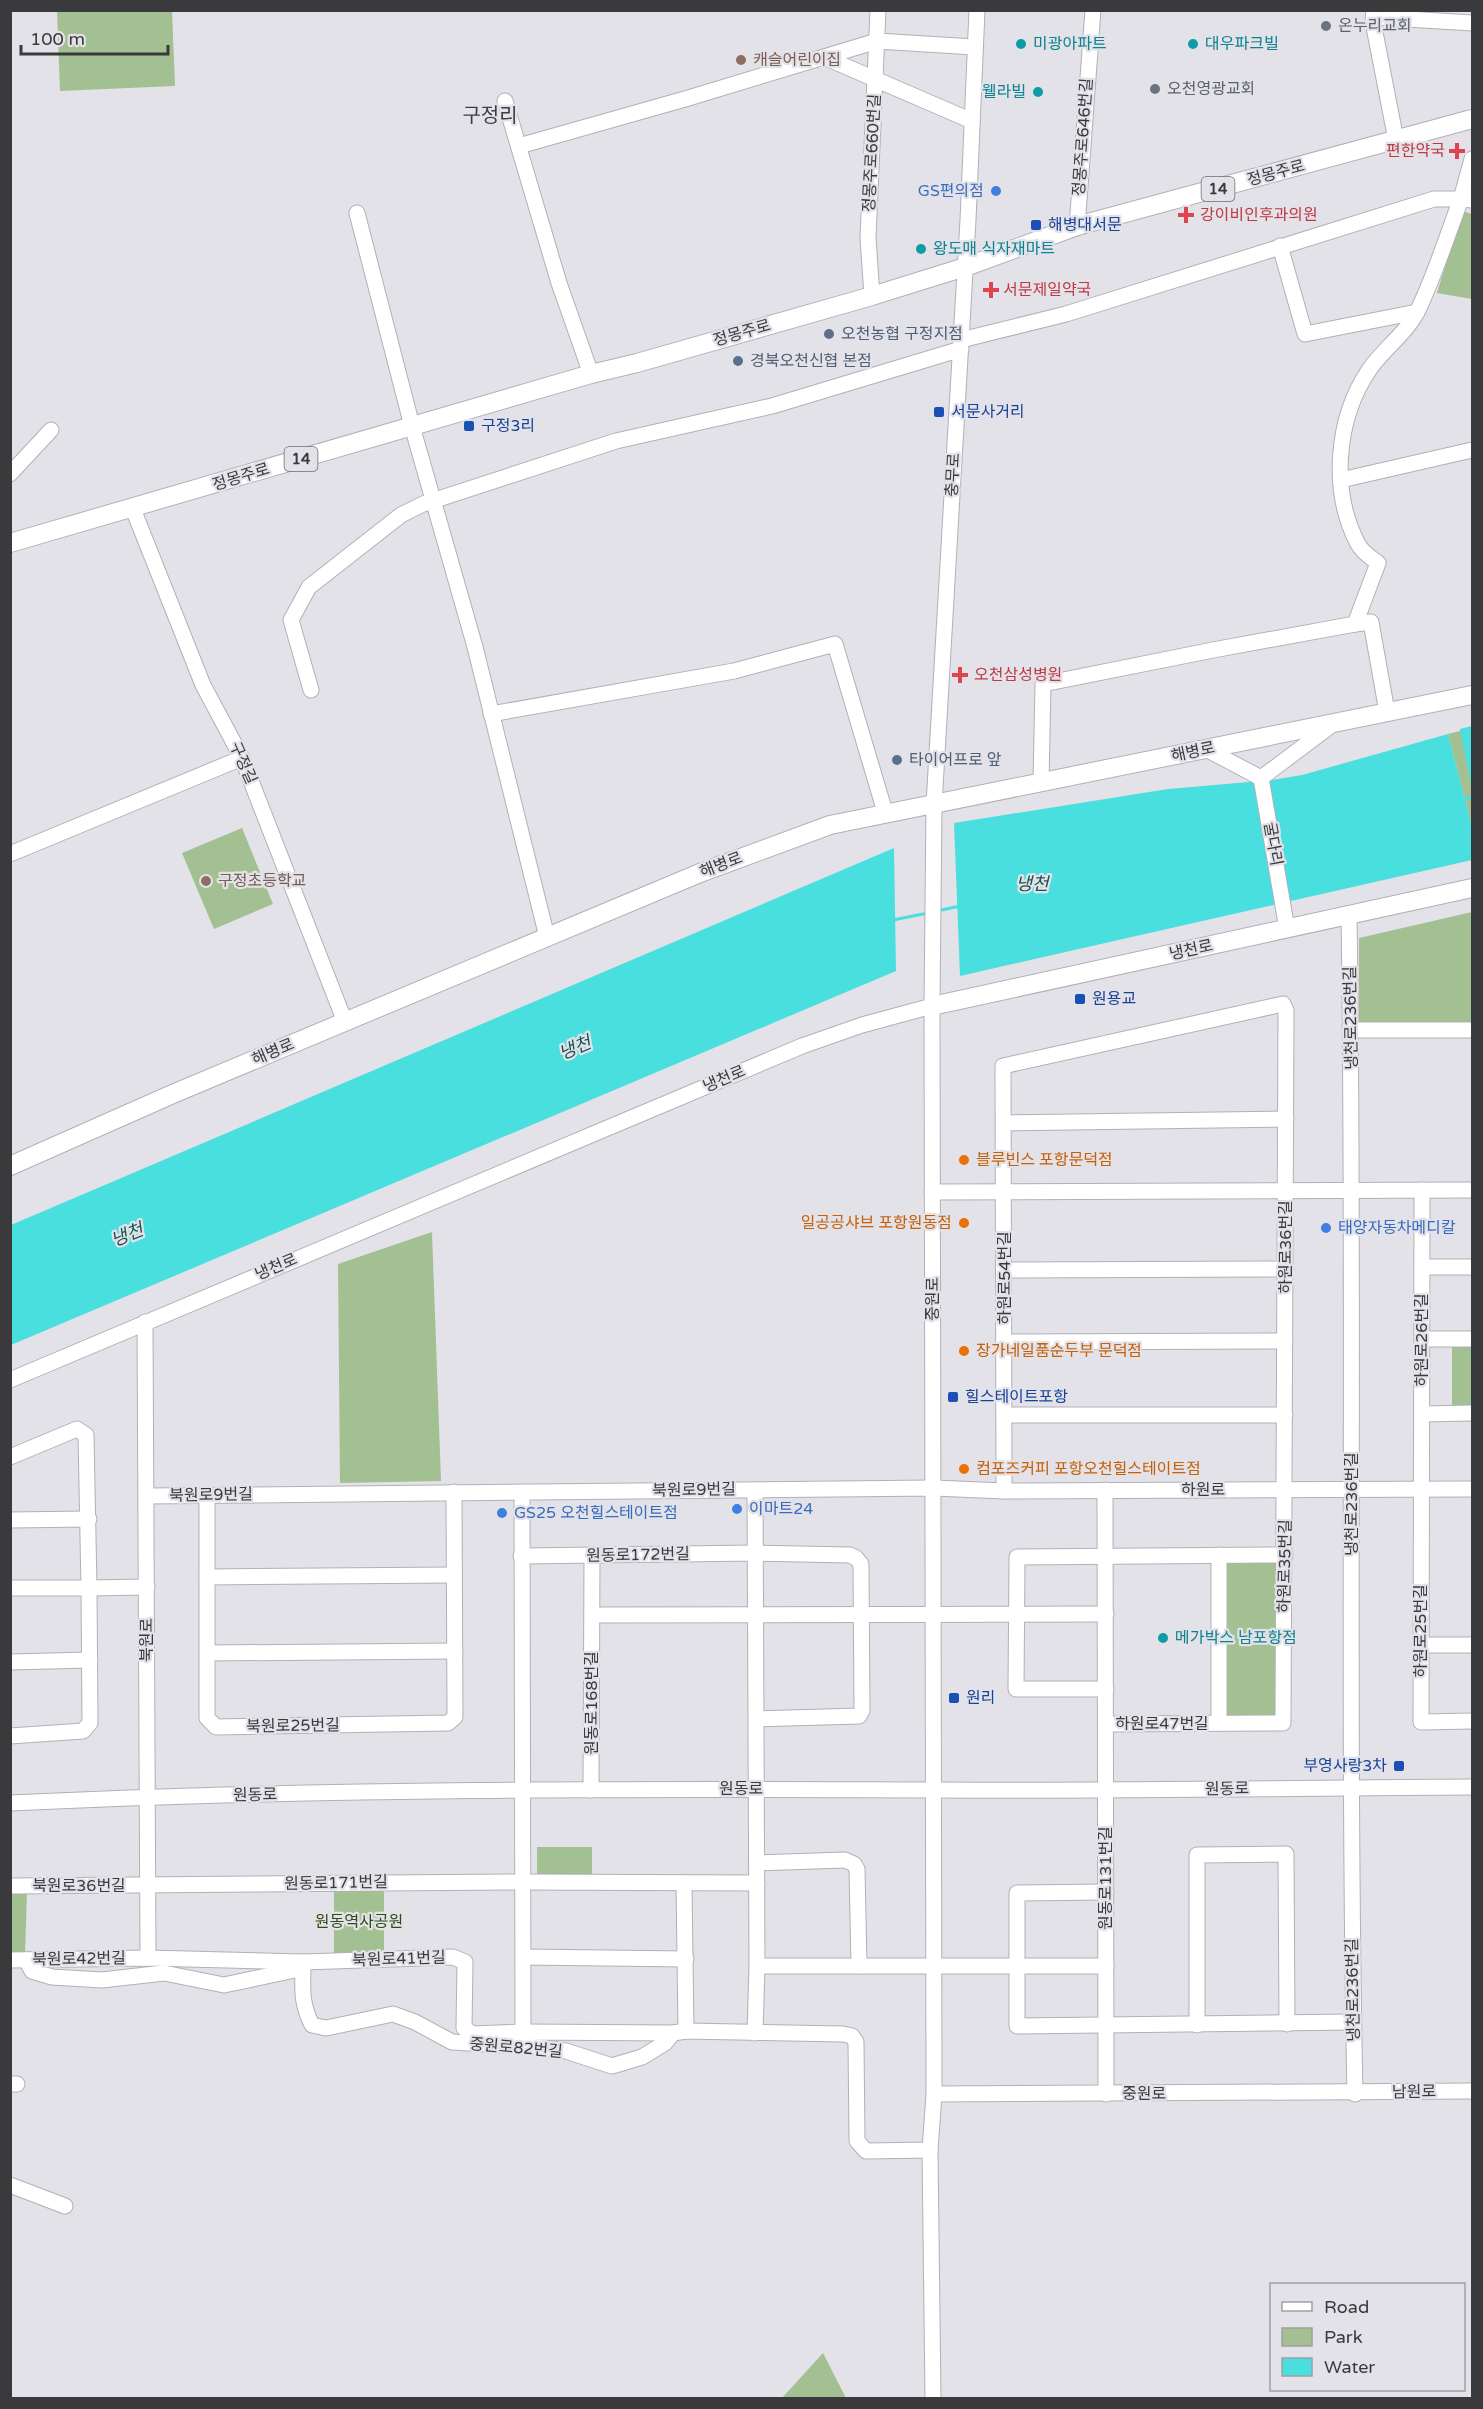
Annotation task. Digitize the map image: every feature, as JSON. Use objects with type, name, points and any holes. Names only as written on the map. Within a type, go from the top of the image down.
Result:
[{"type":"main road","name":"정몽주로","points":[[10,543],[591,374],[646,361],[872,296],[965,267],[1077,227],[1473,119]]},
{"type":"main road","name":"해병로","points":[[10,1166],[700,873],[830,825],[885,812],[934,805],[1473,695]]},
{"type":"main road","name":"냉천로","points":[[932,1006],[1473,888]]},
{"type":"street","name":"정몽주로660번길","points":[[872,296],[868,238],[878,10]]},
{"type":"street","name":"충무로","points":[[932,985],[934,805],[961,345],[977,10]]},
{"type":"street","name":"정몽주로646번길","points":[[1077,227],[1093,10]]},
{"type":"street","points":[[1396,140],[1374,14],[1473,23]]},
{"type":"street","points":[[519,146],[877,41],[974,46]]},
{"type":"street","points":[[824,57],[972,121]]},
{"type":"street","points":[[505,101],[559,283],[591,374]]},
{"type":"street","points":[[1355,624],[1378,563],[1359,546],[1344,506],[1339,463],[1352,401],[1379,355],[1417,312],[1467,200],[1473,159]]},
{"type":"street","points":[[311,690],[291,620],[309,587],[401,515],[433,501],[616,441],[772,406],[961,345],[1434,199],[1467,200]]},
{"type":"street","points":[[357,213],[412,426],[491,714],[547,937]]},
{"type":"street","points":[[1280,246],[1305,334],[1417,312]]},
{"type":"street","points":[[10,474],[51,430]]},
{"type":"street","points":[[1341,480],[1473,450]]},
{"type":"street","name":"구정길","points":[[133,509],[203,685],[242,758],[345,1022]]},
{"type":"street","points":[[1041,783],[1043,684],[1371,621],[1387,712]]},
{"type":"street","points":[[491,714],[734,671],[835,644],[885,812]]},
{"type":"street","points":[[1206,749],[1262,779],[1333,723]]},
{"type":"street","points":[[10,855],[242,758]]},
{"type":"street","name":"굴다리","points":[[1262,779],[1287,928]]},
{"type":"street","name":"냉천로236번길","points":[[1349,915],[1353,1191],[1352,1788],[1355,2094]]},
{"type":"street","name":"중원로","points":[[932,985],[934,2094],[930,2150],[933,2398]]},
{"type":"street","name":"하원로54번길","points":[[1004,1491],[1003,1066],[1283,1004]]},
{"type":"street","name":"하원로36번길","points":[[1283,1004],[1286,1010],[1285,1490]]},
{"type":"street","name":"냉천로","points":[[10,1380],[822,1038],[932,1006]]},
{"type":"street","points":[[1351,1030],[1473,1030]]},
{"type":"street","points":[[1004,1122],[1286,1119]]},
{"type":"street","name":"하원로26번길","points":[[1422,1190],[1423,1489]]},
{"type":"street","points":[[932,1192],[1473,1190]]},
{"type":"street","points":[[1422,1267],[1473,1267]]},
{"type":"street","points":[[1005,1270],[1286,1269]]},
{"type":"street","name":"북원로","points":[[145,1322],[148,1958]]},
{"type":"street","points":[[1422,1339],[1473,1339]]},
{"type":"street","points":[[1004,1342],[1286,1341]]},
{"type":"street","points":[[1422,1414],[1473,1413]]},
{"type":"street","points":[[1004,1415],[1285,1414]]},
{"type":"street","points":[[10,1457],[77,1429],[86,1435],[90,1660],[90,1723],[83,1731],[10,1736]]},
{"type":"street","name":"하원로","points":[[934,1488],[1004,1491],[1473,1489]]},
{"type":"street","name":"북원로9번길","points":[[147,1496],[934,1488]]},
{"type":"street","name":"하원로25번길","points":[[1423,1489],[1421,1722],[1473,1721]]},
{"type":"street","points":[[755,1490],[757,1719],[755,2033]]},
{"type":"street","name":"하원로47번길","points":[[1105,1490],[1106,1791]]},
{"type":"street","name":"하원로35번길","points":[[1219,1723],[1283,1723],[1285,1490]]},
{"type":"street","points":[[208,1653],[455,1651],[454,1492]]},
{"type":"street","points":[[522,1492],[523,2032]]},
{"type":"street","name":"북원로25번길","points":[[207,1496],[207,1718],[216,1727],[448,1724],[455,1717],[455,1651]]},
{"type":"street","points":[[10,1520],[89,1519]]},
{"type":"street","name":"원동로172번길","points":[[521,1556],[755,1553],[849,1555],[861,1564],[861,1614]]},
{"type":"street","points":[[1106,1689],[1016,1689],[1017,1557],[1285,1555]]},
{"type":"street","name":"원동로168번길","points":[[591,1791],[592,1556]]},
{"type":"street","points":[[1219,1556],[1219,1723]]},
{"type":"street","points":[[207,1577],[454,1575]]},
{"type":"street","points":[[10,1588],[147,1587]]},
{"type":"street","points":[[757,1719],[859,1716],[862,1711],[861,1614]]},
{"type":"street","points":[[592,1616],[1106,1614]]},
{"type":"street","points":[[1421,1646],[1473,1645]]},
{"type":"street","points":[[10,1662],[90,1660]]},
{"type":"street","name":"하원로47번길","points":[[1106,1724],[1219,1723]]},
{"type":"street","name":"원동로","points":[[10,1803],[148,1797],[522,1789],[1106,1791],[1473,1787]]},
{"type":"street","name":"원동로131번길","points":[[1106,1791],[1106,2094]]},
{"type":"street","points":[[1197,2025],[1197,1855],[1263,1854],[1286,1854],[1287,2024]]},
{"type":"street","points":[[757,1863],[845,1860],[854,1864],[857,1869],[859,1966]]},
{"type":"street","name":"원동로171번길","points":[[148,1885],[757,1883]]},
{"type":"street","points":[[680,2032],[686,1959],[684,1884]]},
{"type":"street","name":"북원로36번길","points":[[10,1886],[148,1885]]},
{"type":"street","points":[[1106,1892],[1017,1893],[1017,2026],[1353,2022]]},
{"type":"street","points":[[524,1957],[686,1959]]},
{"type":"street","name":"북원로42번길","points":[[18,1960],[148,1958]]},
{"type":"street","name":"북원로41번길","points":[[148,1958],[303,1965],[461,1959],[465,1962],[465,2028],[468,2033],[473,2034],[680,2032],[852,2036],[856,2042],[857,2141],[861,2147],[866,2151],[930,2150]]},
{"type":"street","points":[[18,1960],[32,1971],[52,1977],[102,1980],[164,1973],[224,1985],[303,1965]]},
{"type":"street","name":"중원로82번길","points":[[303,1965],[304,2010],[312,2025],[326,2028],[393,2014],[452,2042],[566,2051],[612,2066],[642,2057],[680,2032]]},
{"type":"street","points":[[757,1966],[1106,1966]]},
{"type":"street","name":"남원로","points":[[1355,2094],[1473,2091]]},
{"type":"street","name":"중원로","points":[[934,2094],[1355,2094]]},
{"type":"street","points":[[10,2185],[65,2206]]},
{"type":"green space","points":[[57,11],[172,11],[175,86],[60,91]]},
{"type":"green space","points":[[1462,211],[1472,214],[1472,299],[1437,293]]},
{"type":"green space","points":[[1472,728],[1472,827],[1448,734]]},
{"type":"green space","points":[[242,828],[273,904],[214,929],[182,853]]},
{"type":"green space","points":[[1472,912],[1472,1026],[1363,1025],[1359,1022],[1359,938]]},
{"type":"green space","points":[[432,1232],[441,1481],[340,1483],[338,1264]]},
{"type":"green space","points":[[1452,1339],[1472,1339],[1472,1413],[1452,1413]]},
{"type":"green space","points":[[1272,1560],[1279,1566],[1280,1712],[1274,1718],[1222,1716],[1221,1561]]},
{"type":"green space","points":[[537,1847],[592,1847],[592,1875],[537,1875]]},
{"type":"green space","points":[[11,1891],[27,1891],[25,1955],[11,1955]]},
{"type":"green space","name":"원동역사공원","points":[[334,1891],[384,1891],[384,1953],[334,1953]]},
{"type":"green space","points":[[823,2353],[846,2398],[782,2398]]},
{"type":"water","points":[[1472,726],[1472,789],[1460,729]]},
{"type":"water","name":"냉천","points":[[1448,734],[1472,827],[1472,860],[960,976],[954,823],[1168,789],[1272,780],[1302,775]]},
{"type":"water","points":[[894,848],[896,971],[11,1345],[11,1225]]},
{"type":"waterway","name":"냉천","points":[[1463,800],[1472,797]]},
{"type":"waterway","name":"냉천","points":[[937,911],[960,906]]},
{"type":"waterway","name":"냉천","points":[[893,920],[928,913]]},
{"type":"place","name":"온누리교회","points":[[1326,26]]},
{"type":"place","name":"미광아파트","points":[[1021,44]]},
{"type":"place","name":"대우파크빌","points":[[1193,44]]},
{"type":"place","name":"캐슬어린이집","points":[[741,60]]},
{"type":"place","name":"오천영광교회","points":[[1155,89]]},
{"type":"place","name":"웰라빌","points":[[1038,92]]},
{"type":"place","name":"편한약국","points":[[1457,151]]},
{"type":"place","name":"GS편의점","points":[[996,191]]},
{"type":"place","name":"강이비인후과의원","points":[[1186,215]]},
{"type":"place","name":"해병대서문","points":[[1036,225]]},
{"type":"place","name":"왕도매 식자재마트","points":[[921,249]]},
{"type":"place","name":"서문제일약국","points":[[991,290]]},
{"type":"place","name":"오천농협 구정지점","points":[[829,334]]},
{"type":"place","name":"경북오천신협 본점","points":[[738,361]]},
{"type":"place","name":"서문사거리","points":[[939,412]]},
{"type":"place","name":"구정3리","points":[[469,426]]},
{"type":"place","name":"오천삼성병원","points":[[960,675]]},
{"type":"place","name":"타이어프로 앞","points":[[897,760]]},
{"type":"place","name":"구정초등학교","points":[[206,881]]},
{"type":"place","name":"원용교","points":[[1080,999]]},
{"type":"place","name":"블루빈스 포항문덕점","points":[[964,1160]]},
{"type":"place","name":"일공공샤브 포항원동점","points":[[964,1223]]},
{"type":"place","name":"태양자동차메디칼","points":[[1326,1228]]},
{"type":"place","name":"장가네일품순두부 문덕점","points":[[964,1351]]},
{"type":"place","name":"힐스테이트포항","points":[[953,1397]]},
{"type":"place","name":"컴포즈커피 포항오천힐스테이트점","points":[[964,1469]]},
{"type":"place","name":"이마트24","points":[[737,1509]]},
{"type":"place","name":"GS25 오천힐스테이트점","points":[[502,1513]]},
{"type":"place","name":"메가박스 남포항점","points":[[1163,1638]]},
{"type":"place","name":"원리","points":[[954,1698]]},
{"type":"place","name":"부영사랑3차","points":[[1399,1766]]},
{"type":"district","name":"구정리","points":[[490,116]]}]
